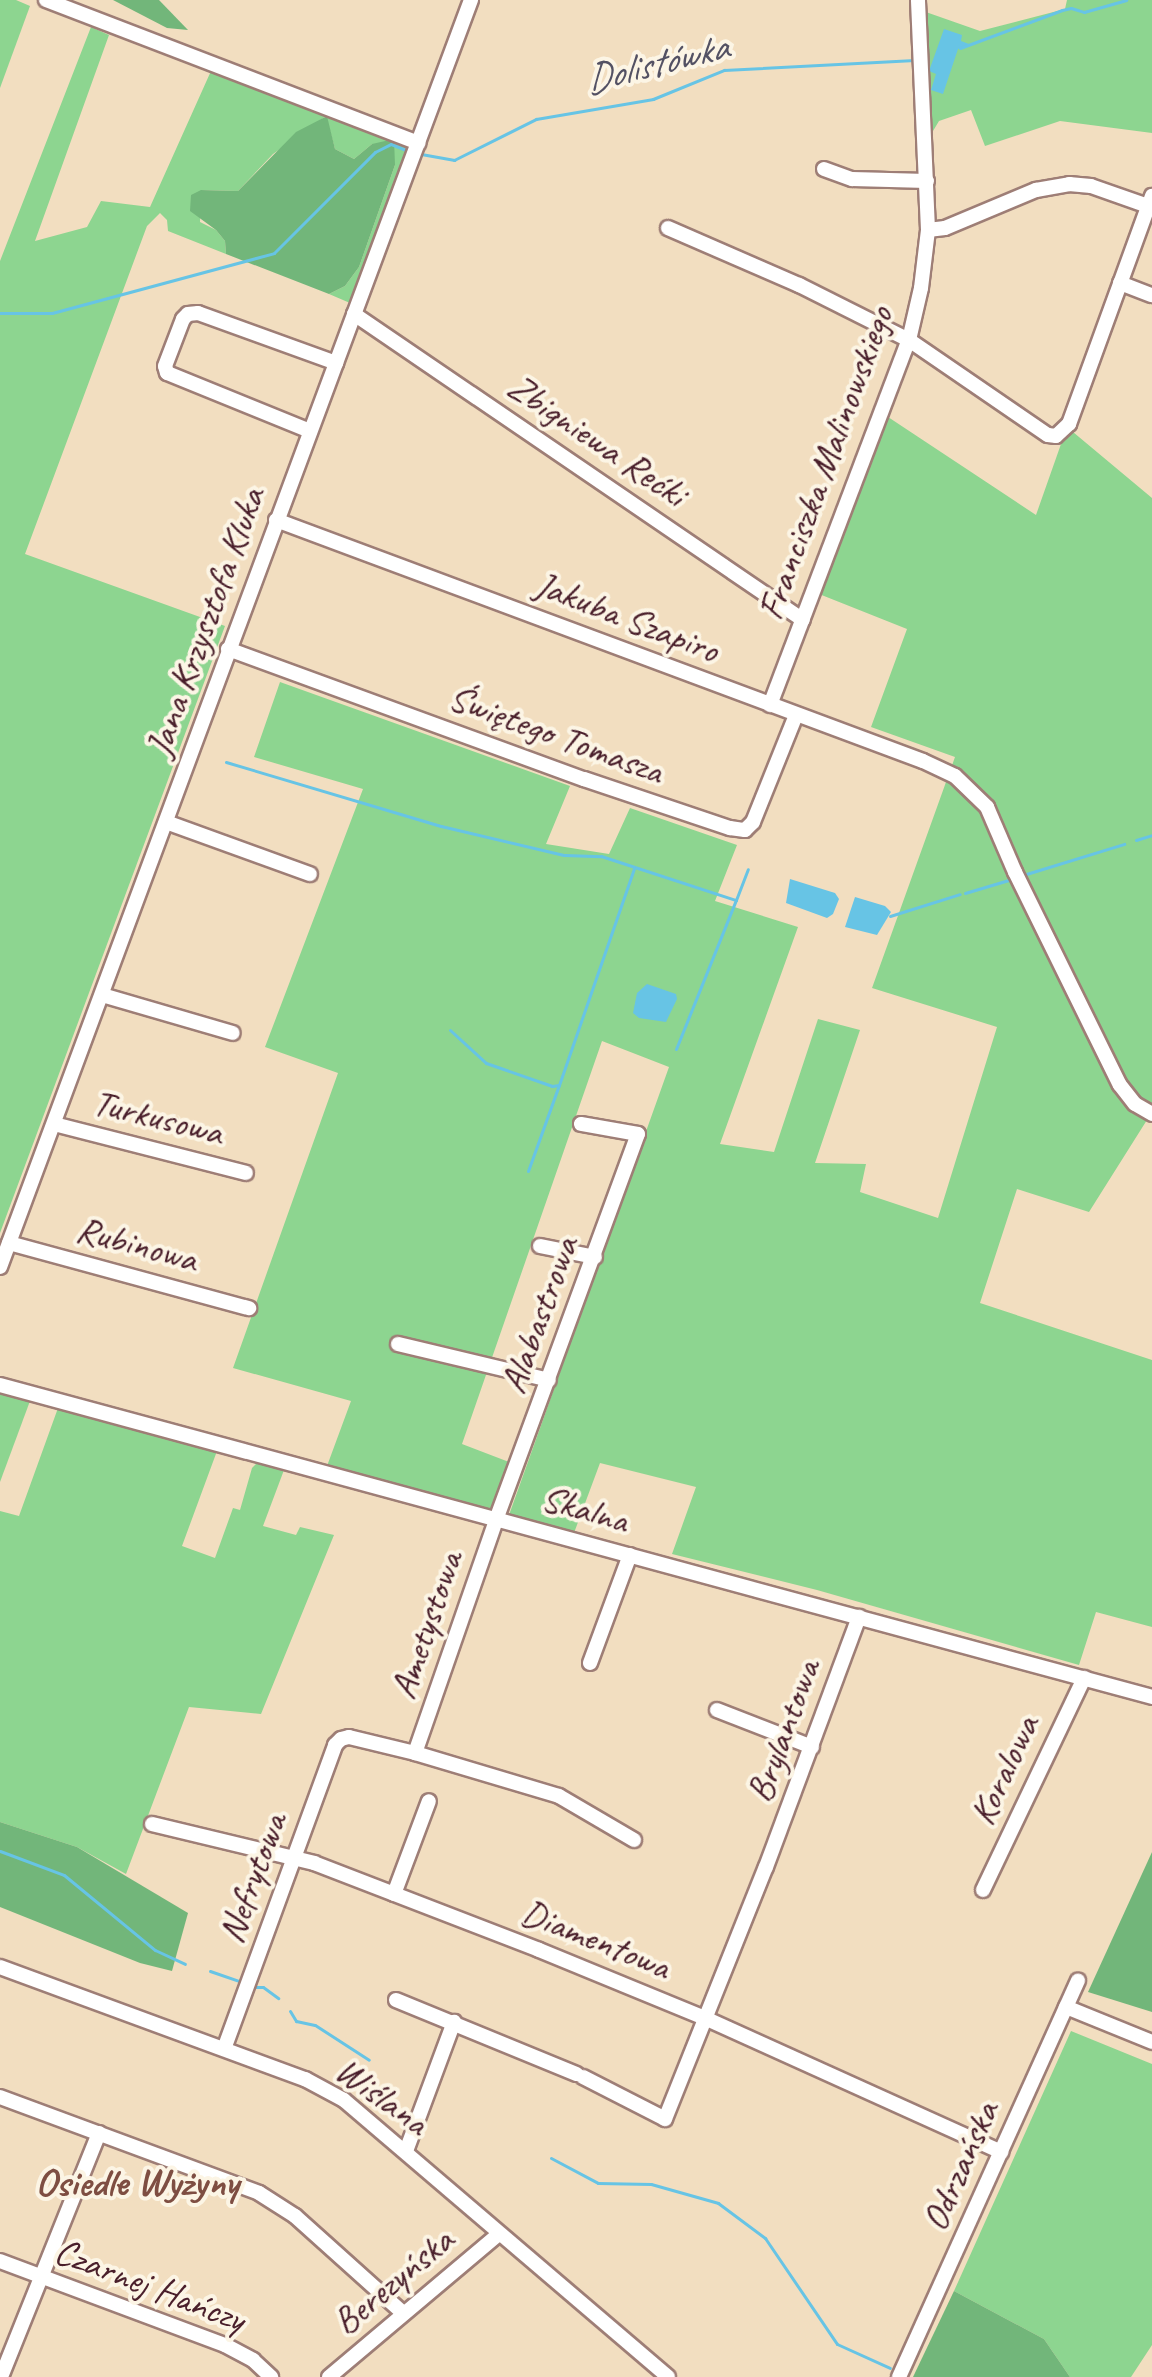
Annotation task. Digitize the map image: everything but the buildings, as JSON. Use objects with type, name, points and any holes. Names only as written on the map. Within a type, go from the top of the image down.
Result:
[{"type":"street","points":[[46,0],[418,143]]},
{"type":"street","name":"Jana Krzysztofa Kluka","points":[[0,1267],[471,0]]},
{"type":"street","name":"Franciszka Malinowskiego","points":[[770,705],[909,340],[921,288],[928,230],[918,0]]},
{"type":"street","points":[[824,169],[852,179],[927,181]]},
{"type":"street","points":[[668,228],[799,285],[909,340],[1048,435],[1062,434],[1067,428],[1150,201],[1091,186],[1069,184],[1036,190],[945,228],[928,230]]},
{"type":"street","points":[[1120,283],[1152,295]]},
{"type":"street","points":[[310,431],[167,373],[165,366],[183,319],[188,314],[198,313],[336,363]]},
{"type":"street","name":"Zbigniewa Rećki","points":[[354,314],[803,620]]},
{"type":"street","name":"Jakuba Szapiro","points":[[276,520],[923,761],[955,776],[987,807],[1015,872],[1120,1085],[1135,1104],[1152,1114]]},
{"type":"street","name":"Świętego Tomasza","points":[[228,649],[584,779],[730,828],[745,830],[753,822],[796,715]]},
{"type":"street","points":[[166,822],[310,874]]},
{"type":"street","points":[[102,995],[233,1033]]},
{"type":"street","name":"Turkusowa","points":[[54,1124],[246,1173]]},
{"type":"street","name":"Alabastrowa","points":[[497,1517],[638,1134],[581,1124]]},
{"type":"street","name":"Rubinowa","points":[[9,1243],[249,1308]]},
{"type":"street","points":[[540,1246],[595,1257]]},
{"type":"street","points":[[398,1344],[549,1380]]},
{"type":"street","name":"Skalna","points":[[0,1385],[497,1517],[1152,1697]]},
{"type":"street","name":"Ametystowa","points":[[415,1753],[497,1517]]},
{"type":"street","points":[[590,1663],[630,1555]]},
{"type":"street","name":"Brylantowa","points":[[454,2022],[580,2076],[665,2119],[766,1867],[859,1617]]},
{"type":"street","name":"Koralowa","points":[[983,1890],[1084,1678]]},
{"type":"street","points":[[717,1710],[812,1747]]},
{"type":"street","name":"Nefrytowa","points":[[224,2049],[335,1745],[349,1737],[415,1753]]},
{"type":"street","points":[[415,1753],[559,1796],[634,1840]]},
{"type":"street","points":[[394,1894],[429,1801]]},
{"type":"street","name":"Diamentowa","points":[[152,1824],[294,1858],[394,1894],[707,2019],[1001,2152]]},
{"type":"street","name":"Wiślana","points":[[0,1967],[305,2079],[344,2100],[668,2377]]},
{"type":"street","name":"Odrzańska","points":[[899,2377],[1078,1980]]},
{"type":"street","points":[[396,2000],[454,2022],[406,2151]]},
{"type":"street","points":[[1066,2007],[1152,2042]]},
{"type":"street","points":[[0,2097],[259,2193],[295,2216],[402,2312]]},
{"type":"street","points":[[1,2377],[99,2133]]},
{"type":"street","name":"Berezyńska","points":[[329,2377],[402,2312],[499,2234]]},
{"type":"street","name":"Czarnej Hańczy","points":[[0,2261],[225,2345],[253,2360],[271,2377]]},
{"type":"street","points":[[0,2335],[15,2341]]},
{"type":"green space","points":[[0,0],[16,0],[30,6],[0,88]]},
{"type":"green space","points":[[113,0],[159,0],[188,30],[167,28]]},
{"type":"green space","points":[[1067,0],[1152,0],[1152,133],[1060,121],[985,146],[971,110],[939,121],[933,131],[923,11],[980,31],[1065,9]]},
{"type":"green space","points":[[91,27],[109,35],[35,241],[87,227],[101,201],[150,207],[211,71],[411,143],[350,303],[329,294],[345,286],[359,267],[395,165],[372,144],[354,159],[335,149],[326,116],[273,154],[238,191],[201,190],[200,222],[216,230],[225,241],[226,254],[168,231],[167,220],[160,213],[147,226],[25,554],[225,626],[0,1233],[0,261]]},
{"type":"green space","points":[[327,116],[335,149],[354,159],[372,144],[394,139],[395,165],[359,267],[345,286],[329,294],[226,254],[225,241],[216,230],[190,211],[191,195],[201,190],[238,191],[296,132]]},
{"type":"green space","points":[[882,413],[1036,515],[1067,427],[1152,498],[1152,1112],[1089,1212],[1017,1189],[980,1303],[1152,1360],[1152,1627],[1096,1612],[1079,1665],[817,1590],[672,1554],[696,1487],[600,1463],[574,1533],[509,1515],[669,1067],[602,1041],[462,1444],[509,1462],[491,1510],[327,1466],[351,1401],[233,1368],[338,1073],[265,1047],[363,789],[254,757],[280,682],[570,786],[546,844],[609,854],[630,808],[737,845],[715,901],[798,927],[720,1144],[774,1152],[818,1019],[860,1030],[815,1163],[866,1164],[860,1192],[938,1218],[997,1027],[872,988],[955,757],[871,727],[907,629],[814,592]]},
{"type":"green space","points":[[0,1394],[30,1401],[0,1482]]},
{"type":"green space","points":[[58,1408],[217,1451],[182,1546],[215,1558],[233,1508],[240,1510],[252,1468],[258,1462],[284,1470],[263,1526],[296,1535],[300,1527],[334,1535],[261,1714],[189,1707],[126,1874],[77,1847],[0,1822],[0,1511],[19,1516]]},
{"type":"green space","points":[[0,1822],[77,1847],[188,1913],[172,1971],[140,1963],[0,1907]]},
{"type":"green space","points":[[1152,1852],[1152,2012],[1088,1992]]},
{"type":"green space","points":[[1071,2031],[1152,2064],[1152,2345],[1131,2377],[1070,2377],[1044,2339],[954,2291]]},
{"type":"green space","points":[[954,2291],[1044,2339],[1070,2377],[913,2377]]},
{"type":"water","points":[[944,29],[962,35],[961,41],[969,44],[958,49],[943,94],[931,90],[936,74],[929,71]]},
{"type":"water","points":[[790,879],[835,893],[839,899],[833,914],[827,918],[786,903]]},
{"type":"water","points":[[855,897],[885,906],[891,912],[877,935],[845,927]]},
{"type":"water","points":[[647,984],[676,994],[677,999],[666,1022],[639,1018],[633,1013],[637,993]]},
{"type":"waterway","name":"Dolistówka","points":[[960,48],[1062,10],[1071,8],[1084,12],[1126,0]]},
{"type":"waterway","name":"Dolistówka","points":[[421,154],[454,160],[536,119],[653,99],[724,70],[915,60]]},
{"type":"waterway","name":"Dolistówka","points":[[0,313],[52,313],[274,253],[375,152],[391,144],[406,150]]},
{"type":"waterway","points":[[226,762],[441,826],[564,855],[601,856],[736,900],[748,869]]},
{"type":"waterway","points":[[1136,840],[1152,835]]},
{"type":"waterway","points":[[1023,875],[1124,844]]},
{"type":"waterway","points":[[450,1030],[486,1063],[552,1086],[559,1085],[634,868]]},
{"type":"waterway","points":[[965,893],[1012,879]]},
{"type":"waterway","points":[[890,916],[960,894]]},
{"type":"waterway","points":[[676,1049],[736,900]]},
{"type":"waterway","points":[[528,1171],[559,1085]]},
{"type":"waterway","points":[[0,1851],[64,1875],[155,1950],[185,1964]]},
{"type":"waterway","points":[[210,1971],[239,1981]]},
{"type":"waterway","points":[[255,1987],[263,1987],[278,1998]]},
{"type":"waterway","points":[[290,2011],[296,2021],[315,2025],[369,2060]]},
{"type":"waterway","points":[[551,2158],[598,2183],[651,2184],[718,2203],[765,2238],[837,2344],[890,2368]]},
{"type":"district","name":"Osiedle Wyżyny","points":[[137,2182]]}]
